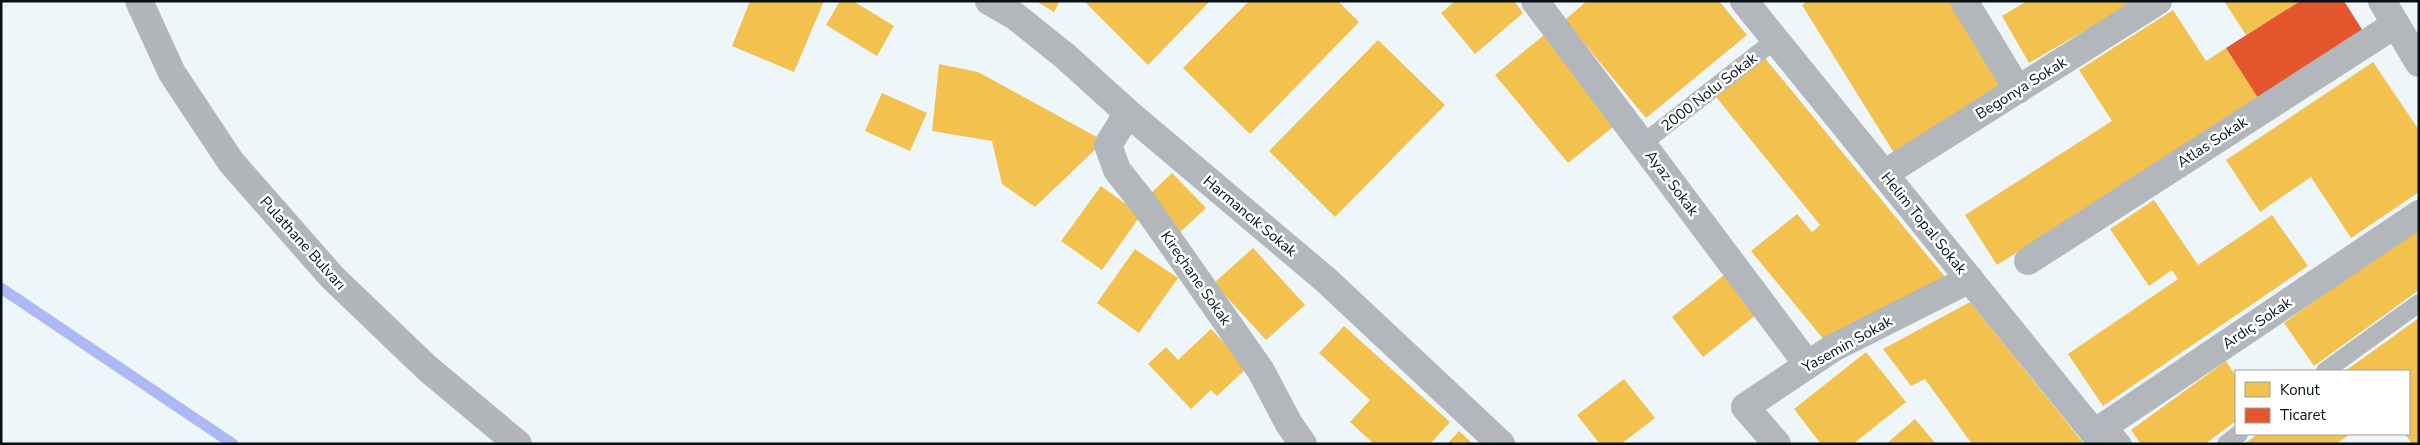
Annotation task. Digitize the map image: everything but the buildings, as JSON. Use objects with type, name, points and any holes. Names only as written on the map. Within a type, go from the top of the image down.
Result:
[{"type":"street","name":"Pulathane Bulvarı","points":[[139,1],[172,73],[232,162],[332,277],[427,368],[518,444]]},
{"type":"street","name":"Harmancık Sokak","points":[[989,1],[1015,16],[1065,56],[1128,113],[1326,280],[1502,444]]},
{"type":"street","points":[[1964,1],[2018,90]]},
{"type":"street","name":"Begonya Sokak","points":[[1884,174],[2158,1]]},
{"type":"street","name":"Ayaz Sokak","points":[[1545,5],[1642,144],[1808,365]]},
{"type":"street","name":"Helim Topal Sokak","points":[[1756,5],[1775,40],[1970,280],[2107,436]]},
{"type":"street","points":[[2389,12],[2419,63]]},
{"type":"street","name":"Atlas Sokak","points":[[2028,261],[2389,12]]},
{"type":"street","name":"Kireçhane Sokak","points":[[1128,113],[1108,145],[1117,170],[1144,204],[1261,371],[1289,424],[1303,444]]},
{"type":"street","name":"Ardıç Sokak","points":[[2107,436],[2419,214]]},
{"type":"street","name":"Yasemin Sokak","points":[[1777,444],[1745,407],[1833,348],[1970,280]]},
{"type":"lane","name":"2000 Nolu Sokak","points":[[1642,144],[1775,40]]},
{"type":"lane","points":[[2326,370],[2419,303]]},
{"type":"lane","points":[[2226,444],[2239,435]]},
{"type":"waterway","points":[[1,288],[233,444]]}]
